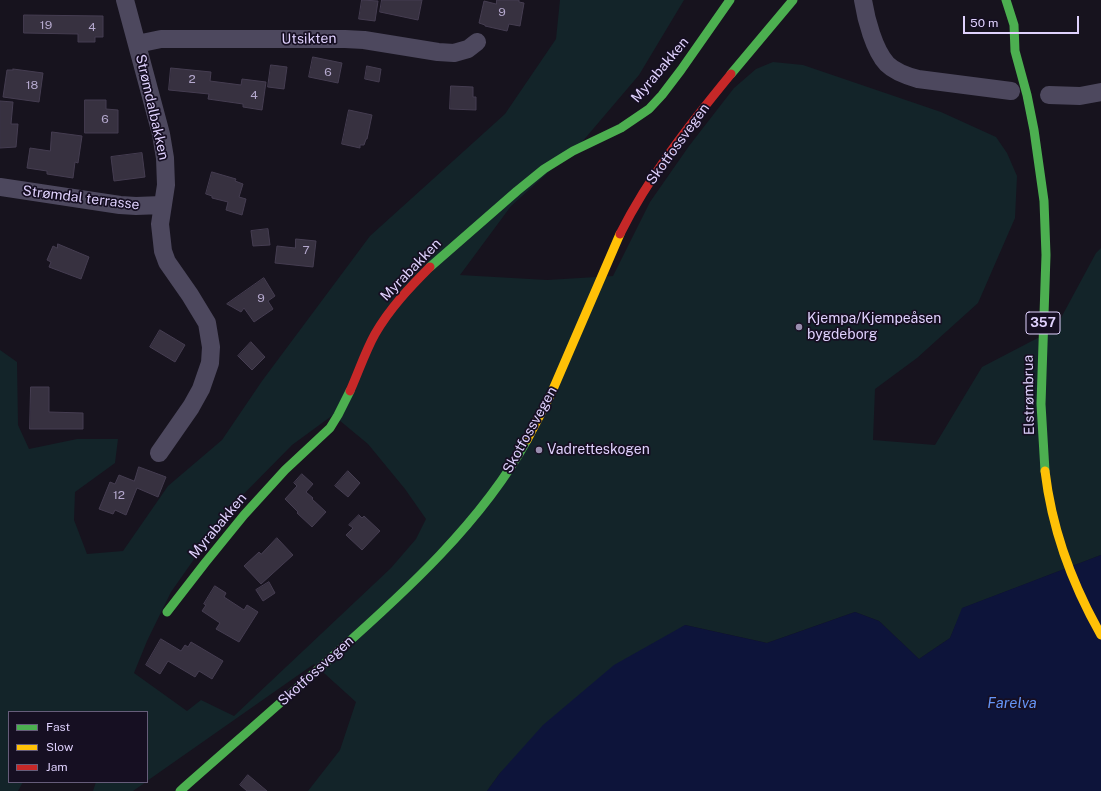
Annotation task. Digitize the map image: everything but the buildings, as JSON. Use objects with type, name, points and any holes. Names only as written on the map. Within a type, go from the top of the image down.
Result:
[{"type":"main road","name":"Myrabakken","points":[[167,612],[238,521],[294,461],[331,427],[340,413],[369,345],[379,327],[391,309],[408,290],[433,264],[462,238],[546,168],[564,156],[639,117],[666,89],[692,56],[730,0]]},
{"type":"main road","name":"Elstrømbrua","points":[[1006,0],[1014,25],[1015,51],[1026,94],[1036,144],[1044,206],[1046,246],[1041,381],[1045,464],[1054,518],[1067,564],[1084,603],[1101,635]]},
{"type":"main road","name":"Skotfossvegen","points":[[180,791],[373,620],[445,548],[497,488],[518,455],[555,385],[609,260],[627,222],[645,191],[663,162],[686,131],[792,1]]},
{"type":"main road","name":"Elstrømbrua","points":[[1005,34],[1015,51]]},
{"type":"street","name":"Strømdalbakken","points":[[125,0],[161,134],[165,158],[166,185],[160,224],[163,251],[167,262],[207,323],[212,347],[210,363],[201,389],[191,407],[159,452]]},
{"type":"street","points":[[864,0],[876,46],[888,65],[897,71],[906,76],[918,79],[1010,91]]},
{"type":"street","name":"Utsikten","points":[[137,44],[161,39],[345,39],[364,40],[438,52],[454,53],[468,49],[477,42]]},
{"type":"street","points":[[1049,95],[1080,96],[1101,92]]},
{"type":"street","name":"Strømdal terrasse","points":[[0,187],[120,205],[162,205]]},
{"type":"shaded area","points":[[560,0],[684,0],[639,75],[582,142],[511,206],[460,275],[547,280],[613,276],[650,202],[689,146],[734,88],[756,69],[773,62],[803,65],[941,112],[996,137],[1007,153],[1017,176],[1015,218],[978,303],[917,358],[875,389],[873,440],[935,445],[982,367],[1055,329],[1096,253],[1101,248],[1101,555],[963,608],[950,638],[919,659],[879,621],[855,612],[767,643],[685,625],[500,773],[487,791],[308,791],[340,750],[356,702],[314,664],[148,780],[148,711],[8,711],[8,783],[22,783],[18,791],[0,791],[0,350],[17,362],[18,425],[29,449],[77,439],[118,439],[115,463],[75,492],[74,520],[87,554],[123,551],[168,486],[222,440],[262,381],[370,236],[505,114],[556,39]],"holes":[[[333,415],[368,444],[405,489],[426,519],[416,539],[391,568],[234,716],[201,700],[187,711],[134,673],[147,641],[171,592],[230,508],[292,445]]]},
{"type":"shaded area","points":[[96,783],[145,783],[133,791],[93,791]]},
{"type":"water","name":"Farelva","points":[[1101,555],[1101,791],[487,791],[500,773],[543,725],[614,665],[685,625],[767,643],[855,612],[879,621],[919,659],[950,638],[962,608]]},
{"type":"traffic: fast","points":[[430,267],[544,169],[573,151],[621,128],[649,109],[681,70],[730,0]]},
{"type":"traffic: fast","points":[[731,74],[793,0]]},
{"type":"traffic: fast","points":[[1006,0],[1014,25],[1015,51],[1027,95],[1034,130],[1044,201],[1046,255],[1041,404],[1045,471]]},
{"type":"traffic: fast","points":[[167,612],[244,515],[285,470],[330,428],[350,391]]},
{"type":"traffic: fast","points":[[180,791],[361,631],[440,555],[465,528],[488,499],[509,470],[527,440]]},
{"type":"traffic: slow","points":[[527,440],[551,394],[620,234]]},
{"type":"traffic: slow","points":[[1045,471],[1048,493],[1058,535],[1065,556],[1081,596],[1101,635]]},
{"type":"traffic: jam","points":[[620,234],[657,171],[700,112],[731,74]]},
{"type":"traffic: jam","points":[[350,391],[368,348],[381,324],[401,298],[430,267]]},
{"type":"place","name":"Kjempa/Kjempeåsen bygdeborg","points":[[799,327]]},
{"type":"place","name":"Vadretteskogen","points":[[539,450]]}]
